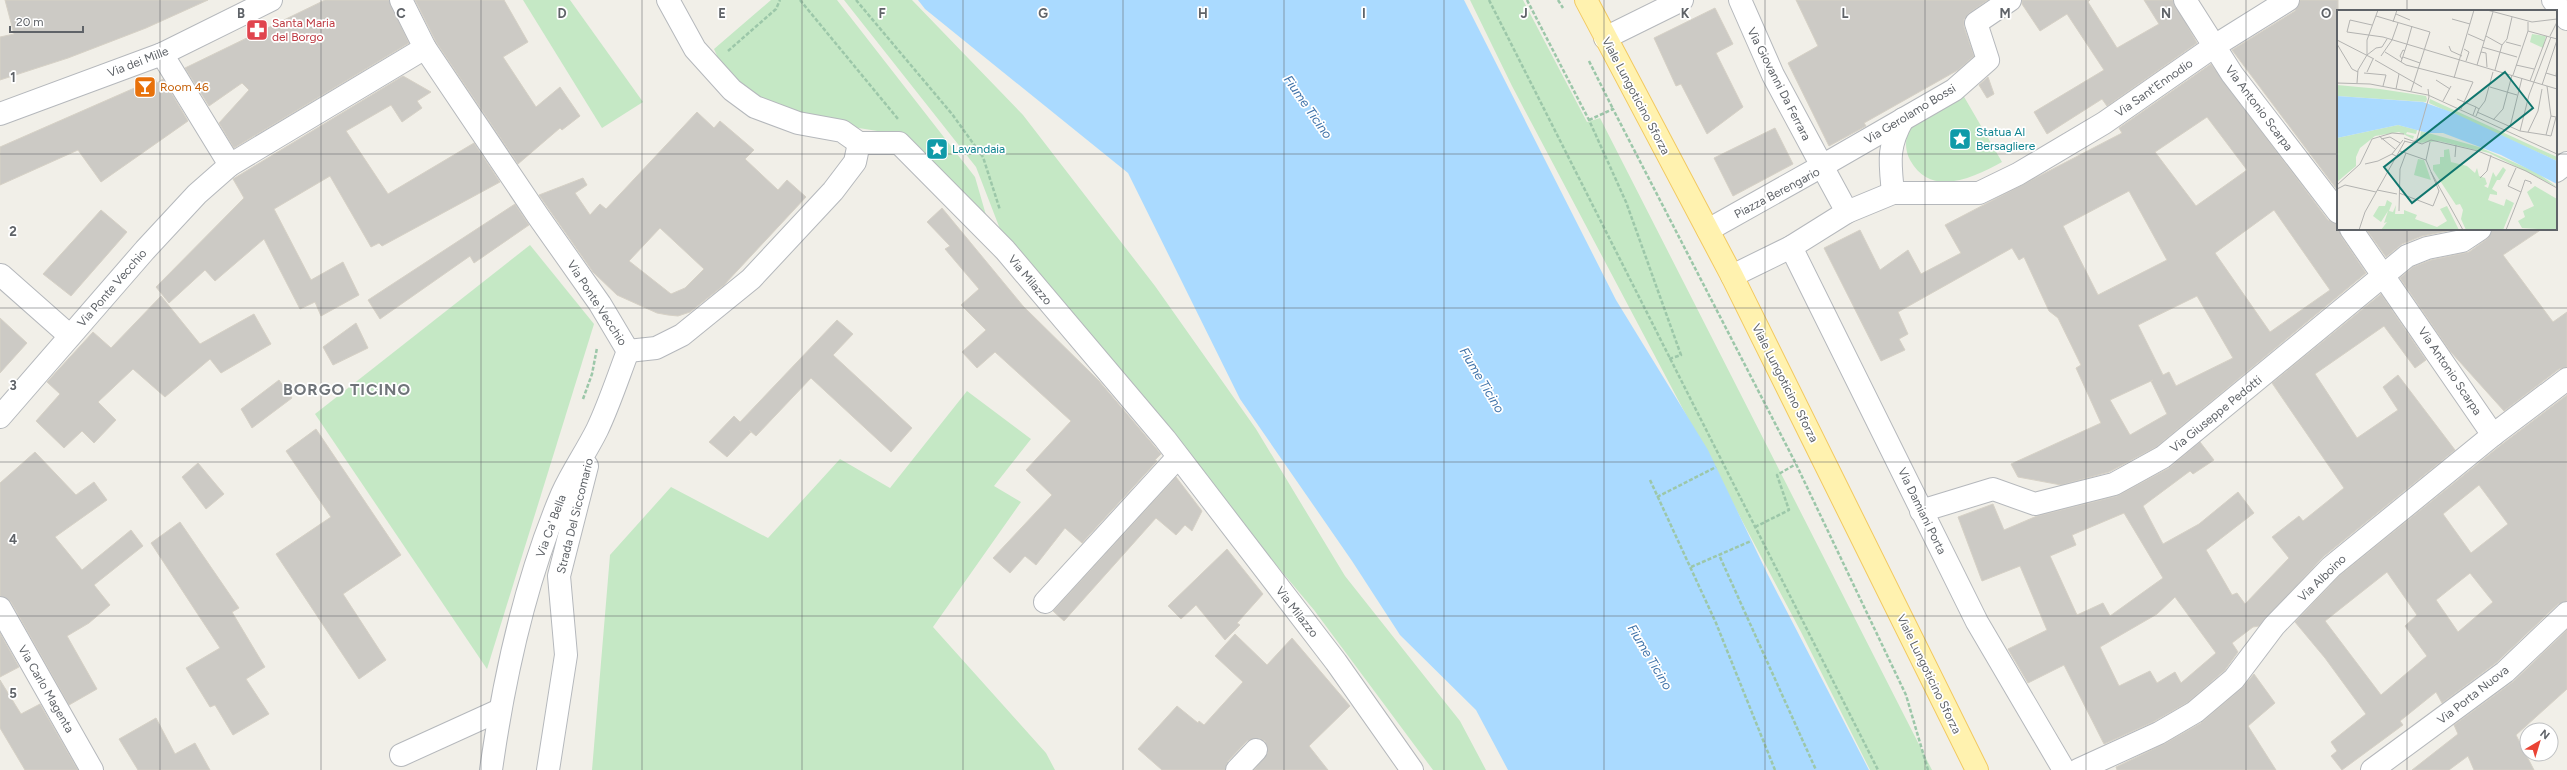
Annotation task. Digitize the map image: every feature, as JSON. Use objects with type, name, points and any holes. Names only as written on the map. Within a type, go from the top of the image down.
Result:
[{"type":"main road","name":"Viale Lungoticino Sforza","points":[[1586,0],[1732,276],[1976,770]]},
{"type":"street","name":"Via dei Mille","points":[[0,114],[162,54],[271,0]]},
{"type":"street","name":"Via Ponte Vecchio","points":[[401,0],[425,48],[600,304],[628,351],[656,348],[682,335],[751,279],[837,186],[855,162],[859,143]]},
{"type":"street","points":[[668,0],[695,49],[732,90],[755,107],[798,123],[842,131],[859,143]]},
{"type":"street","points":[[1605,38],[1682,0]]},
{"type":"street","name":"Via Giovanni Da Ferrara","points":[[1740,0],[1773,75],[1822,166]]},
{"type":"street","name":"Via Gerolamo Bossi","points":[[1822,166],[1954,90],[1988,60],[1976,23],[2010,0]]},
{"type":"street","name":"Via Antonio Scarpa","points":[[2185,0],[2216,45],[2232,74],[2337,211]]},
{"type":"street","name":"Via Sant'Ennodio","points":[[1893,193],[1979,194],[2018,174],[2104,122],[2216,45],[2288,0]]},
{"type":"street","points":[[2553,0],[2567,19]]},
{"type":"street","name":"Via Ponte Vecchio","points":[[0,417],[197,194],[230,165],[425,48]]},
{"type":"street","points":[[162,54],[230,165]]},
{"type":"street","points":[[1732,276],[1791,247],[1847,212],[1893,193],[1890,163],[1893,138],[1903,119]]},
{"type":"street","name":"Via Milazzo","points":[[859,143],[898,143],[1005,250],[1178,457],[1336,662],[1412,770]]},
{"type":"street","points":[[2557,170],[2567,163]]},
{"type":"street","name":"Piazza Berengario","points":[[1708,230],[1822,166],[1847,212]]},
{"type":"street","name":"Via Antonio Scarpa","points":[[2352,230],[2386,276],[2493,435]]},
{"type":"street","name":"Via Giuseppe Pedotti","points":[[1921,511],[1993,489],[2035,504],[2114,484],[2163,457],[2386,276],[2407,256],[2427,248],[2462,241],[2478,230]]},
{"type":"street","name":"Via Damiani Porta","points":[[1791,247],[1977,622],[2064,770]]},
{"type":"street","points":[[1,275],[70,336]]},
{"type":"street","name":"Via Ca' Bella","points":[[491,770],[500,710],[532,580],[562,494],[597,430],[628,351]]},
{"type":"street","name":"Via Alboino","points":[[2078,770],[2159,733],[2195,712],[2234,679],[2274,626],[2331,567],[2493,435],[2567,379]]},
{"type":"street","name":"Strada Del Siccomario","points":[[548,770],[566,655],[559,576],[597,430]]},
{"type":"street","points":[[1045,602],[1178,457]]},
{"type":"street","name":"Via Carlo Magenta","points":[[0,608],[92,770]]},
{"type":"street","name":"Via Porta Nuova","points":[[2372,770],[2505,672],[2567,613]]},
{"type":"street","points":[[401,755],[500,710]]},
{"type":"street","points":[[1237,770],[1256,750]]},
{"type":"path","points":[[800,0],[900,122]]},
{"type":"path","points":[[856,0],[952,114],[983,157],[1001,214]]},
{"type":"path","points":[[1489,0],[1669,359],[1878,770]]},
{"type":"path","points":[[1527,0],[1589,120],[1626,202],[1681,355],[1669,359]]},
{"type":"path","points":[[1589,120],[1613,109],[1796,464],[1906,695],[1928,770]]},
{"type":"path","points":[[1755,527],[1789,510],[1777,475],[1796,464]]},
{"type":"path","points":[[1657,497],[1716,467]]},
{"type":"path","points":[[1650,480],[1716,622],[1775,770]]},
{"type":"path","points":[[1691,567],[1751,541]]},
{"type":"path","points":[[1720,557],[1816,770]]},
{"type":"green space","points":[[523,0],[570,0],[643,102],[602,128]]},
{"type":"green space","points":[[771,0],[837,0],[975,177],[990,229],[896,134],[840,125],[757,103],[726,76],[714,49]]},
{"type":"green space","points":[[844,0],[912,0],[1023,115],[1155,286],[1256,429],[1345,576],[1460,721],[1486,770],[1433,770],[1314,610],[1201,475],[1090,333],[1000,229],[976,167]]},
{"type":"green space","points":[[1470,0],[1523,0],[1587,122],[1600,118],[1932,770],[1870,770],[1801,632],[1512,86]]},
{"type":"green space","points":[[1963,95],[2002,162],[1978,174],[1966,178],[1941,182],[1929,179],[1919,172],[1910,160],[1906,148],[1907,136],[1915,122],[1921,117]]},
{"type":"green space","points":[[530,245],[594,324],[487,669],[315,414]]},
{"type":"green space","points":[[967,391],[1031,439],[994,486],[1021,502],[933,627],[1046,753],[1055,770],[592,770],[610,555],[671,487],[768,538],[840,459],[890,488]]},
{"type":"water","name":"Fiume Ticino","points":[[918,0],[1464,0],[1616,300],[1708,450],[1768,575],[1869,770],[1508,770],[1476,710],[1400,635],[1352,561],[1240,399],[1128,173],[925,9]]},
{"type":"building","points":[[5,0],[208,0],[146,28],[68,58],[0,80],[0,37],[14,34]]},
{"type":"building","points":[[325,0],[389,0],[409,43],[234,148],[219,123],[249,90],[242,83],[209,106],[185,68]]},
{"type":"building","points":[[415,0],[504,0],[528,42],[503,57],[536,107],[560,87],[580,116],[562,130],[560,128],[518,164],[436,42]]},
{"type":"building","points":[[1796,0],[1988,0],[1969,13],[1964,19],[1964,27],[1974,56],[1958,70],[1864,123],[1866,126],[1829,146],[1788,63],[1818,46]]},
{"type":"building","points":[[2022,0],[2090,0],[2088,2],[2117,48],[2159,24],[2144,0],[2173,0],[2197,43],[2107,106],[2102,99],[2047,134],[2034,112],[2104,70],[2067,14],[2040,31],[2022,4]]},
{"type":"building","points":[[2300,0],[2338,0],[2337,190],[2232,50],[2295,11]]},
{"type":"building","points":[[1715,8],[1733,44],[1716,53],[1743,107],[1707,134],[1681,84],[1676,86],[1654,38]]},
{"type":"building","points":[[2211,64],[2328,220],[2337,224],[2337,230],[2340,230],[2341,236],[2366,273],[2156,447],[2109,472],[2061,485],[2018,477],[2011,464],[2101,423],[2076,368],[2081,365],[2058,318],[2049,311],[2024,257],[2019,260],[2012,248],[1898,312],[1908,334],[1899,339],[1905,350],[1881,361],[1824,248],[1860,230],[1880,270],[1908,250],[1921,274],[1961,253],[1945,225],[2122,133],[2119,128]],"holes":[[[2207,117],[2247,170],[2196,206],[2155,152]],[[2129,191],[2167,260],[2098,295],[2063,226]],[[2274,210],[2330,290],[2270,332],[2215,253]],[[2197,296],[2233,358],[2176,386],[2169,372],[2163,375],[2138,325]],[[2153,380],[2151,381],[2167,414],[2130,435],[2110,400]]]},
{"type":"building","points":[[403,76],[431,92],[417,101],[422,108],[402,122],[391,105],[346,131],[388,194],[474,143],[500,182],[382,246],[379,243],[371,247],[330,176],[274,209],[311,280],[343,262],[359,295],[321,316],[315,302],[300,309],[264,239],[215,281],[205,270],[169,303],[156,287],[244,198],[233,179]]},
{"type":"building","points":[[1988,77],[1994,94],[1987,98],[1979,85]]},
{"type":"building","points":[[155,79],[157,83],[163,79],[188,121],[101,182],[78,150],[0,185],[0,147]]},
{"type":"building","points":[[697,112],[714,128],[720,121],[754,150],[745,159],[778,190],[787,180],[806,197],[724,285],[690,312],[678,316],[657,313],[617,295],[593,272],[539,195],[583,178],[587,185],[575,193],[590,215],[600,204],[606,209]],"holes":[[[660,228],[704,269],[685,288],[671,294],[629,261]]]},
{"type":"building","points":[[1775,128],[1793,164],[1733,196],[1714,158]]},
{"type":"building","points":[[515,204],[529,225],[474,263],[470,256],[380,319],[368,300]]},
{"type":"building","points":[[942,208],[1023,306],[1099,381],[1161,454],[1155,460],[1157,461],[1082,543],[1065,528],[1036,565],[1025,556],[1010,573],[993,558],[1052,495],[1026,470],[1071,421],[995,352],[977,368],[962,352],[986,330],[961,305],[979,289],[945,249],[950,246],[927,222]]},
{"type":"building","points":[[101,210],[127,232],[71,296],[43,274]]},
{"type":"building","points":[[2367,230],[2452,230],[2422,236],[2402,244],[2386,257]]},
{"type":"building","points":[[2492,230],[2540,230],[2503,255],[2553,322],[2567,312],[2567,367],[2559,369],[2504,411],[2450,351],[2400,278],[2413,267],[2431,260],[2469,252],[2487,239]]},
{"type":"building","points":[[2381,294],[2426,360],[2415,368],[2384,326],[2315,374],[2357,438],[2398,410],[2383,387],[2398,375],[2455,450],[2323,557],[2259,626],[2253,627],[2232,643],[2238,652],[2225,670],[2188,702],[2153,722],[2104,744],[2064,665],[2028,683],[2008,649],[2047,630],[2020,566],[1982,581],[1958,517],[1993,504],[2004,530],[2037,516],[2117,496],[2169,468],[2200,442],[2214,460],[2193,474],[2190,471],[2143,506],[2163,544],[2199,524],[2238,492],[2254,513],[2206,550],[2232,595],[2237,593],[2245,604],[2289,558],[2272,537],[2299,516],[2303,521],[2344,488],[2272,383]],"holes":[[[2124,513],[2163,578],[2110,616],[2103,603],[2077,615],[2050,556],[2076,545],[2072,535]],[[2175,597],[2216,653],[2181,683],[2175,672],[2157,683],[2150,671],[2119,686],[2100,647],[2157,614]]]},
{"type":"building","points":[[161,296],[200,344],[254,314],[271,344],[221,373],[210,359],[165,397],[133,369],[98,402],[116,420],[94,443],[82,431],[64,448],[36,421],[60,394],[47,382],[93,332],[111,348]]},
{"type":"building","points":[[0,318],[27,343],[0,373]]},
{"type":"building","points":[[837,320],[853,334],[833,355],[912,428],[891,452],[811,378],[756,436],[749,430],[751,432],[727,457],[709,442],[734,416],[740,422]]},
{"type":"building","points":[[356,323],[368,348],[333,365],[323,347]]},
{"type":"building","points":[[279,380],[292,398],[252,428],[241,409]]},
{"type":"building","points":[[2567,395],[2567,601],[2558,604],[2497,662],[2442,703],[2436,692],[2400,721],[2403,725],[2342,770],[2331,756],[2337,751],[2331,742],[2366,714],[2325,658],[2295,622],[2339,576],[2501,445]],"holes":[[[2479,485],[2508,524],[2471,553],[2443,514]],[[2387,572],[2417,615],[2405,626],[2427,656],[2381,695],[2325,621]],[[2470,573],[2493,602],[2458,632],[2436,600]]]},
{"type":"building","points":[[316,429],[401,555],[343,594],[386,660],[359,679],[276,554],[331,517],[286,451]]},
{"type":"building","points":[[35,452],[76,495],[94,482],[107,500],[55,537],[82,570],[131,530],[143,546],[94,585],[110,605],[89,623],[67,636],[97,689],[69,705],[11,602],[0,596],[0,483]]},
{"type":"building","points":[[198,463],[224,494],[206,509],[182,477]]},
{"type":"building","points":[[1176,477],[1202,511],[1192,531],[1185,525],[1176,535],[1156,518],[1064,621],[1053,611]]},
{"type":"building","points":[[180,522],[239,608],[232,612],[265,667],[246,679],[269,714],[233,735],[215,705],[210,707],[186,668],[220,648],[151,543]]},
{"type":"building","points":[[1227,549],[1263,594],[1237,623],[1240,625],[1225,640],[1196,605],[1181,619],[1168,606]]},
{"type":"building","points":[[2567,630],[2567,689],[2530,722],[2519,722],[2519,732],[2516,735],[2519,741],[2519,762],[2530,762],[2534,770],[2474,770],[2468,756],[2449,770],[2412,770],[2458,734],[2454,725],[2514,681]]},
{"type":"building","points":[[0,633],[19,667],[0,677]]},
{"type":"building","points":[[1235,634],[1267,665],[1292,638],[1350,706],[1309,746],[1328,770],[1254,770],[1268,753],[1265,741],[1259,738],[1247,741],[1228,761],[1225,770],[1162,770],[1138,749],[1177,706],[1198,723],[1199,721],[1204,725],[1243,682],[1215,656]]},
{"type":"building","points":[[2254,674],[2275,703],[2248,726],[2276,770],[2117,770],[2116,767],[2164,744],[2201,723],[2242,688]]},
{"type":"building","points":[[0,680],[21,714],[40,704],[78,770],[25,770],[0,728]]},
{"type":"building","points":[[156,718],[175,754],[195,743],[210,770],[138,770],[119,739]]},
{"type":"place","name":"Santa Maria del Borgo","points":[[257,30]]},
{"type":"place","name":"Room 46","points":[[145,87]]},
{"type":"place","name":"Statua Al Bersagliere","points":[[1960,139]]},
{"type":"place","name":"Lavandaia","points":[[937,149]]},
{"type":"district","name":"BORGO TICINO","points":[[347,389]]}]
